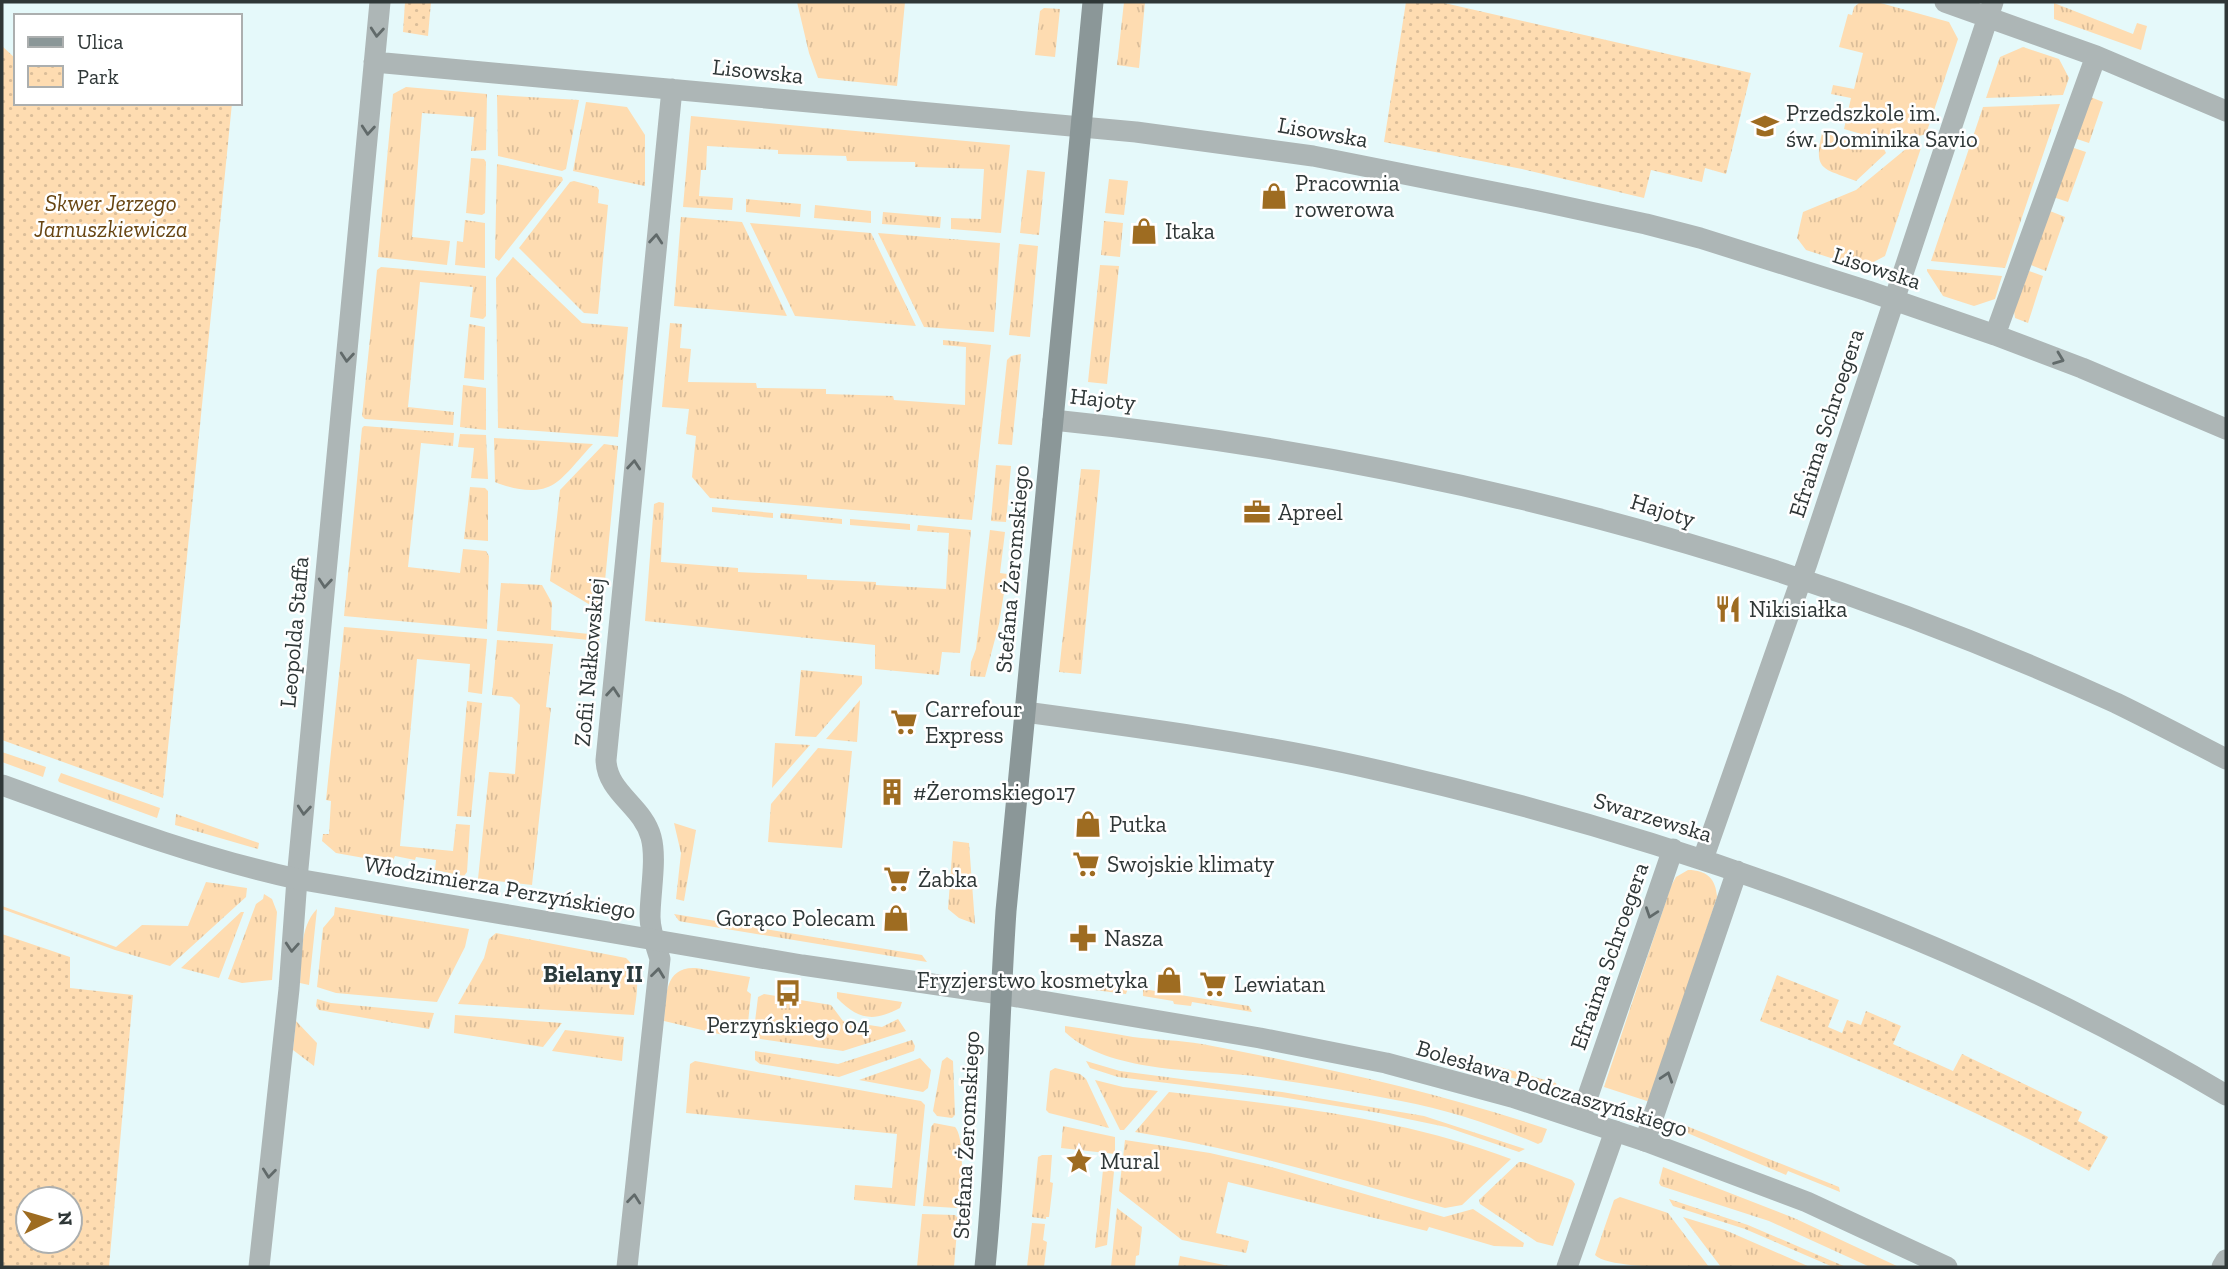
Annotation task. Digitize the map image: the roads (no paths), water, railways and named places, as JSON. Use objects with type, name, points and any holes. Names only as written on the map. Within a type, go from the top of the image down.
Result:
[{"type":"main road","name":"Stefana Żeromskiego","points":[[985,1267],[990,1220],[1000,994],[1093,2]]},
{"type":"street","name":"Leopolda Staffa","points":[[259,1267],[289,989],[297,879],[380,2]]},
{"type":"street","points":[[1945,2],[1990,9],[2226,111]]},
{"type":"street","name":"Efraima Schroegera","points":[[1703,859],[1801,580],[1990,9]]},
{"type":"street","points":[[1995,335],[2096,55]]},
{"type":"street","name":"Lisowska","points":[[374,62],[1161,135],[1313,156],[1539,201],[1700,238],[1995,335],[2095,373],[2226,429]]},
{"type":"street","name":"Zofii Nałkowskiej","points":[[627,1267],[660,959],[650,921],[652,839],[642,820],[612,784],[606,760],[672,89]]},
{"type":"street","name":"Hajoty","points":[[1053,420],[1317,455],[1624,525],[1801,580],[1956,636],[2116,704],[2226,759]]},
{"type":"street","name":"Swarzewska","points":[[1025,712],[1191,735],[1356,765],[1516,803],[1674,849],[1912,937],[2038,994],[2154,1052],[2226,1095]]},
{"type":"street","name":"Włodzimierza Perzyńskiego","points":[[2,785],[211,859],[297,879],[903,981],[1000,994]]},
{"type":"street","name":"Efraima Schroegera","points":[[1580,1119],[1674,849]]},
{"type":"street","points":[[1645,1141],[1737,871]]},
{"type":"street","name":"Bolesława Podczaszyńskiego","points":[[1000,994],[1260,1038],[1386,1063],[1512,1097],[1645,1141],[1807,1202],[1947,1267]]},
{"type":"street","points":[[1567,1267],[1615,1131]]},
{"type":"street","points":[[2222,1267],[2226,1260]]},
{"type":"place","name":"Przedszkole im. św. Dominika Savio","points":[[1765,126]]},
{"type":"place","name":"Pracownia rowerowa","points":[[1274,196]]},
{"type":"place","name":"Itaka","points":[[1144,231]]},
{"type":"place","name":"Apreel","points":[[1257,512]]},
{"type":"place","name":"Nikisiałka","points":[[1728,609]]},
{"type":"place","name":"Carrefour Express","points":[[904,722]]},
{"type":"place","name":"#Żeromskiego17","points":[[892,792]]},
{"type":"place","name":"Putka","points":[[1088,824]]},
{"type":"place","name":"Swojskie klimaty","points":[[1086,864]]},
{"type":"place","name":"Żabka","points":[[897,879]]},
{"type":"place","name":"Gorąco Polecam","points":[[896,918]]},
{"type":"place","name":"Nasza","points":[[1083,938]]},
{"type":"place","name":"Fryzjerstwo kosmetyka","points":[[1169,980]]},
{"type":"place","name":"Lewiatan","points":[[1213,984]]},
{"type":"place","name":"Perzyńskiego 04","points":[[788,993]]},
{"type":"place","name":"Mural","points":[[1079,1161]]},
{"type":"district","name":"Bielany II","points":[[593,974]]},
{"type":"park label","name":"Skwer Jerzego Jarnuszkiewicza","points":[[111,216]]}]
